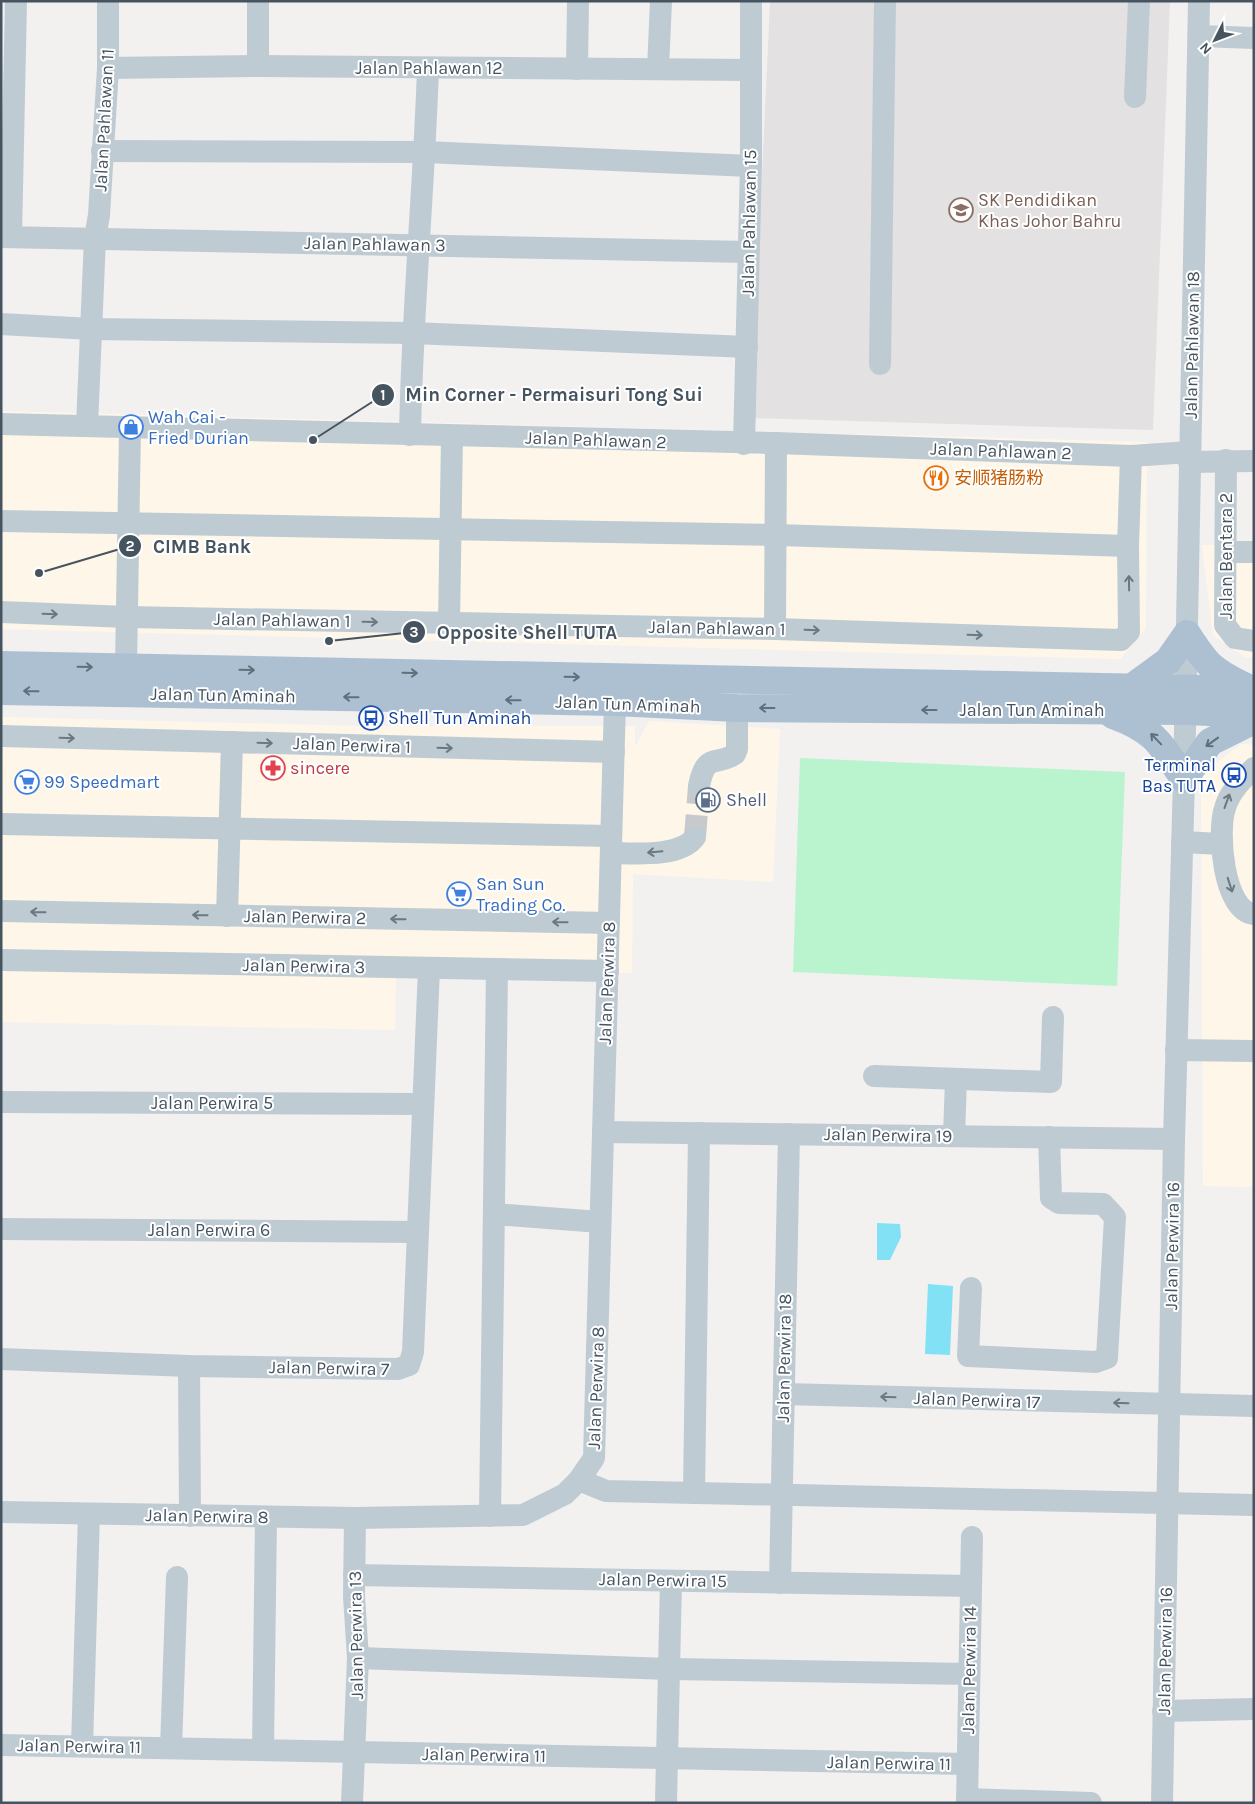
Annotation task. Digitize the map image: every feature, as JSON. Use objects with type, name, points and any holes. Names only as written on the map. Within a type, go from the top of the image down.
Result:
[{"type":"main road","points":[[1130,688],[1168,661],[1187,634],[1205,662],[1218,674],[1253,698]]},
{"type":"main road","name":"Jalan Tun Aminah","points":[[1,665],[1130,688],[1186,700]]},
{"type":"main road","name":"Jalan Tun Aminah","points":[[1,691],[615,702],[737,708],[1100,711],[1186,700],[1253,698]]},
{"type":"main road","points":[[1100,711],[1142,727],[1158,739],[1184,779],[1210,742],[1254,720]]},
{"type":"street","points":[[6,237],[16,1]]},
{"type":"street","name":"Jalan Pahlawan 11","points":[[87,426],[95,238],[99,215],[108,68],[108,1]]},
{"type":"street","points":[[258,1],[258,66]]},
{"type":"street","points":[[577,69],[578,1]]},
{"type":"street","points":[[658,69],[661,1]]},
{"type":"street","name":"Jalan Pahlawan 15","points":[[744,444],[751,166],[751,1]]},
{"type":"street","points":[[880,364],[884,1]]},
{"type":"street","points":[[1135,97],[1139,1]]},
{"type":"street","name":"Jalan Pahlawan 18","points":[[1186,700],[1199,1]]},
{"type":"street","points":[[1199,36],[1254,38]]},
{"type":"street","name":"Jalan Pahlawan 12","points":[[108,68],[258,66],[750,70]]},
{"type":"street","points":[[410,435],[412,333],[425,152],[428,68]]},
{"type":"street","points":[[102,151],[425,152],[751,166]]},
{"type":"street","name":"Jalan Pahlawan 3","points":[[6,237],[748,252]]},
{"type":"street","points":[[1,324],[91,329],[412,333],[747,348]]},
{"type":"street","name":"Jalan Pahlawan 2","points":[[1,424],[744,444],[776,443],[1190,457]]},
{"type":"street","points":[[126,668],[130,525],[130,428]]},
{"type":"street","points":[[449,624],[452,436]]},
{"type":"street","points":[[774,629],[777,535],[776,443]]},
{"type":"street","points":[[1,521],[130,525],[777,535],[1128,546],[1131,456]]},
{"type":"street","points":[[1190,457],[1254,461]]},
{"type":"street","name":"Jalan Bentara 2","points":[[1226,460],[1225,625],[1236,638],[1249,641]]},
{"type":"street","name":"Jalan Pahlawan 1","points":[[1,612],[126,617],[774,629],[1121,640],[1130,632],[1128,546]]},
{"type":"street","points":[[1226,552],[1254,552]]},
{"type":"street","name":"Jalan Perwira 16","points":[[1162,1803],[1174,1139],[1186,700]]},
{"type":"street","name":"Jalan Perwira 8","points":[[1,1512],[355,1518],[523,1515],[565,1494],[579,1480],[594,1458],[615,702]]},
{"type":"street","points":[[700,786],[702,772],[710,763],[735,754],[737,748],[737,708]]},
{"type":"street","name":"Jalan Perwira 1","points":[[1,736],[614,752]]},
{"type":"street","points":[[227,916],[232,742]]},
{"type":"street","points":[[1254,768],[1230,793],[1220,827],[1221,844],[1228,881],[1237,904],[1247,914],[1254,914]]},
{"type":"street","points":[[1,824],[230,828],[611,845],[671,851],[691,843],[695,838]]},
{"type":"street","points":[[1182,842],[1221,844]]},
{"type":"street","name":"Jalan Perwira 2","points":[[1,911],[609,923]]},
{"type":"street","name":"Jalan Perwira 3","points":[[1,960],[608,971]]},
{"type":"street","name":"Jalan Perwira 7","points":[[1,1359],[189,1366],[398,1369],[409,1365],[413,1352],[429,968]]},
{"type":"street","points":[[490,1516],[497,969]]},
{"type":"street","points":[[874,1076],[1051,1082],[1053,1017]]},
{"type":"street","points":[[1176,1050],[1254,1051]]},
{"type":"street","points":[[954,1136],[956,1079]]},
{"type":"street","name":"Jalan Perwira 5","points":[[1,1102],[422,1104]]},
{"type":"street","name":"Jalan Perwira 19","points":[[603,1132],[1174,1139]]},
{"type":"street","points":[[694,1493],[700,1133]]},
{"type":"street","name":"Jalan Perwira 18","points":[[780,1582],[789,1134]]},
{"type":"street","points":[[971,1288],[968,1356],[1096,1362],[1107,1358],[1115,1217],[1103,1204],[1058,1203],[1051,1198],[1049,1137]]},
{"type":"street","points":[[494,1214],[600,1222]]},
{"type":"street","name":"Jalan Perwira 6","points":[[1,1229],[417,1232]]},
{"type":"street","points":[[189,1366],[190,1516]]},
{"type":"street","name":"Jalan Perwira 17","points":[[784,1394],[1254,1406]]},
{"type":"street","points":[[579,1480],[606,1491],[1254,1505]]},
{"type":"street","points":[[82,1746],[89,1514]]},
{"type":"street","points":[[263,1750],[266,1517]]},
{"type":"street","name":"Jalan Perwira 13","points":[[352,1803],[356,1752],[358,1658],[354,1575],[355,1518]]},
{"type":"street","name":"Jalan Perwira 14","points":[[967,1801],[972,1538]]},
{"type":"street","name":"Jalan Perwira 15","points":[[354,1575],[971,1586]]},
{"type":"street","points":[[172,1748],[177,1577]]},
{"type":"street","points":[[666,1803],[671,1581]]},
{"type":"street","points":[[358,1658],[669,1669],[969,1674]]},
{"type":"street","points":[[1163,1711],[1254,1709]]},
{"type":"street","name":"Jalan Perwira 11","points":[[1,1745],[967,1764]]},
{"type":"street","points":[[967,1801],[1091,1803]]},
{"type":"shaded area","name":"SK Pendidikan Khas Johor Bahru","points":[[770,1],[1170,1],[1153,430],[751,418]]},
{"type":"shaded area","points":[[1,411],[1147,442],[1146,628],[1120,659],[1,629]]},
{"type":"shaded area","points":[[1202,545],[1254,546],[1254,657],[1245,657],[1213,635]]},
{"type":"shaded area","points":[[1,717],[359,726],[635,726],[635,747],[649,721],[780,729],[773,882],[633,874],[632,973],[396,968],[395,1030],[1,1022]]},
{"type":"shaded area","points":[[1241,744],[1254,745],[1254,1187],[1203,1186],[1201,775]]},
{"type":"green space","points":[[800,758],[1125,772],[1117,986],[793,972]]},
{"type":"water","points":[[877,1223],[900,1224],[901,1237],[890,1260],[877,1260]]},
{"type":"water","points":[[928,1284],[953,1286],[950,1355],[925,1354]]},
{"type":"tunnel","points":[[695,837],[699,786]]},
{"type":"place","name":"SK Pendidikan Khas Johor Bahru","points":[[961,210]]},
{"type":"place","name":"Wah Cai - Fried Durian","points":[[131,427]]},
{"type":"place","name":"Min Corner - Permaisuri Tong Sui","points":[[313,440]]},
{"type":"place","name":"安顺猪肠粉","points":[[936,478]]},
{"type":"place","name":"CIMB Bank","points":[[39,573]]},
{"type":"place","name":"Opposite Shell TUTA","points":[[329,641]]},
{"type":"place","name":"Shell Tun Aminah","points":[[371,718]]},
{"type":"place","name":"sincere","points":[[273,768]]},
{"type":"place","name":"Terminal Bas TUTA","points":[[1234,775]]},
{"type":"place","name":"99 Speedmart","points":[[27,782]]},
{"type":"place","name":"Shell","points":[[708,800]]},
{"type":"place","name":"San Sun Trading Co.","points":[[459,894]]}]
